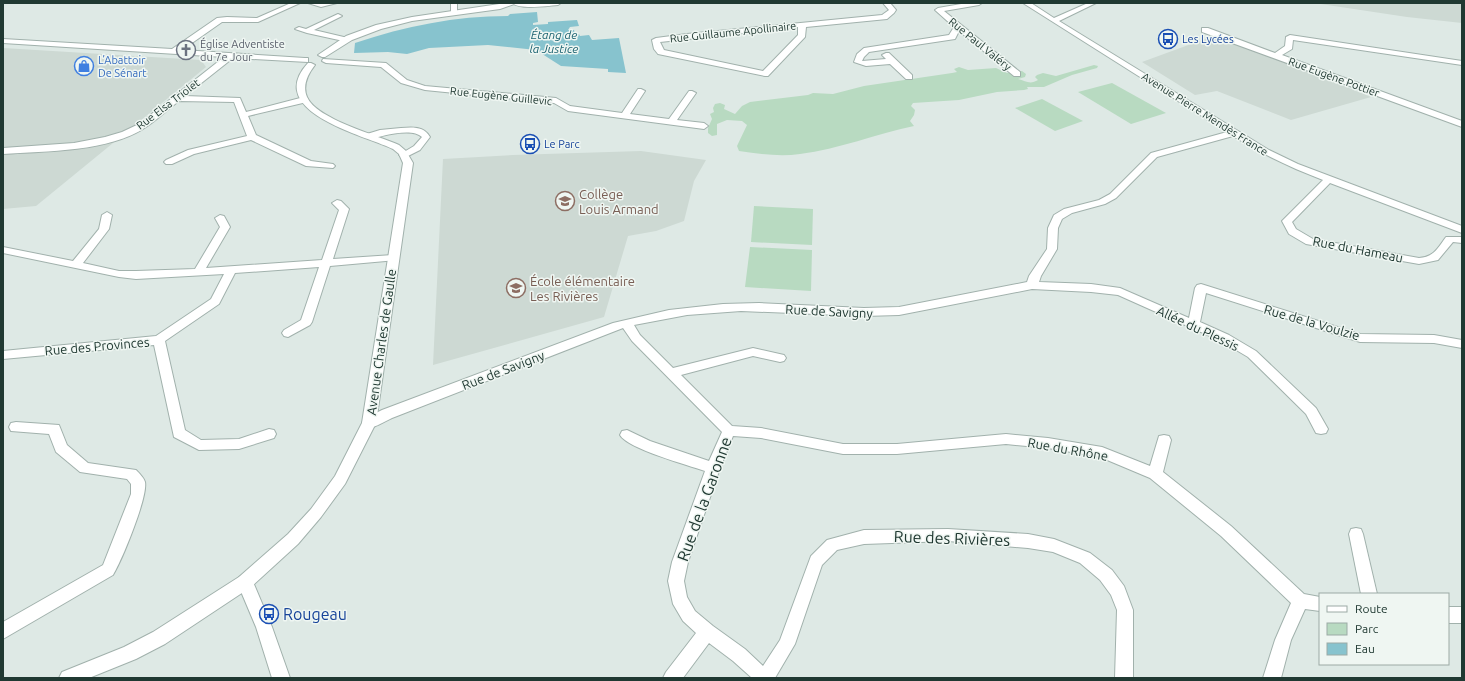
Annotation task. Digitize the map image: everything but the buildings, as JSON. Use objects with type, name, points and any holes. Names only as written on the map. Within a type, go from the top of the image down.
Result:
[{"type":"street","points":[[175,51],[220,20],[258,20],[297,3]]},
{"type":"street","points":[[311,3],[321,5],[334,3]]},
{"type":"street","points":[[454,3],[455,12]]},
{"type":"street","points":[[3,41],[232,55],[318,64],[345,40],[364,32],[395,23],[455,12],[500,7],[514,3],[532,5],[558,3]]},
{"type":"street","name":"Rue Guillaume Apollinaire","points":[[802,25],[802,35],[765,74],[661,52],[658,49],[656,40],[802,25],[884,18],[893,10],[886,3]]},
{"type":"street","name":"Rue Paul Valéry","points":[[978,3],[938,10],[1017,74]]},
{"type":"street","name":"Avenue Pierre Mendès France","points":[[1026,3],[1233,133],[1266,152],[1329,179],[1462,230]]},
{"type":"street","points":[[1053,20],[1062,18],[1092,3]]},
{"type":"street","points":[[307,31],[338,16]]},
{"type":"street","points":[[952,37],[958,27]]},
{"type":"street","points":[[299,29],[345,40]]},
{"type":"street","name":"Rue Eugène Pottier","points":[[1205,30],[1462,124]]},
{"type":"street","points":[[892,61],[866,64],[858,62],[860,56],[866,50],[877,48],[952,37],[977,42]]},
{"type":"street","points":[[1276,56],[1289,47],[1290,37],[1332,47],[1364,48],[1462,62]]},
{"type":"street","points":[[877,48],[909,78]]},
{"type":"street","points":[[1364,48],[1366,57]]},
{"type":"street","points":[[1399,53],[1402,62]]},
{"type":"street","name":"Rue Elsa Triolet","points":[[3,151],[91,144],[115,138],[142,126],[232,55]]},
{"type":"street","name":"Rue Eugène Guillevic","points":[[324,58],[383,65],[390,68],[406,83],[425,88],[556,101],[568,108],[704,126]]},
{"type":"street","points":[[1436,59],[1440,67]]},
{"type":"street","points":[[308,62],[302,78],[301,94],[304,100],[320,116],[396,147],[404,155],[411,152],[423,143],[426,136],[423,132],[418,131],[376,133],[370,136]]},
{"type":"street","points":[[624,116],[641,91]]},
{"type":"street","points":[[672,121],[692,93]]},
{"type":"street","points":[[178,98],[237,100],[252,137]]},
{"type":"street","points":[[243,115],[304,100]]},
{"type":"street","points":[[1032,285],[1035,276],[1052,249],[1053,228],[1058,217],[1068,211],[1102,202],[1113,196],[1154,155],[1233,133]]},
{"type":"street","points":[[169,162],[191,152],[252,137],[309,164],[330,166]]},
{"type":"street","name":"Avenue Charles de Gaulle","points":[[68,678],[130,653],[159,638],[245,582],[293,540],[316,513],[340,480],[369,423],[408,163],[404,155]]},
{"type":"street","name":"Rue du Hameau","points":[[1329,179],[1288,221],[1288,228],[1298,236],[1310,242],[1419,261],[1432,261],[1438,257],[1450,239],[1462,240]]},
{"type":"street","points":[[288,333],[306,322],[344,209],[337,204]]},
{"type":"street","points":[[76,265],[104,229],[107,215]]},
{"type":"street","points":[[198,272],[225,227],[220,218]]},
{"type":"street","points":[[3,250],[119,274],[136,275],[325,264],[393,258]]},
{"type":"street","name":"Rue des Provinces","points":[[3,355],[159,340],[215,301],[231,270]]},
{"type":"street","name":"Rue de Savigny","points":[[369,423],[387,414],[626,323],[676,312],[713,308],[760,307],[880,313],[900,311],[1032,285],[1091,288]]},
{"type":"street","name":"Allée du Plessis","points":[[1091,288],[1120,292],[1224,338],[1252,354],[1311,412],[1321,429]]},
{"type":"street","name":"Rue de la Voulzie","points":[[1194,324],[1201,288],[1360,338],[1434,339],[1462,344]]},
{"type":"street","name":"Rue de la Garonne","points":[[626,323],[636,338],[729,430],[713,468],[680,562],[676,581],[679,599],[689,616],[707,632],[739,655],[765,678]]},
{"type":"street","points":[[159,340],[179,433],[199,446],[239,444],[269,434]]},
{"type":"street","points":[[671,373],[754,352],[780,358]]},
{"type":"street","points":[[3,631],[108,570],[113,561],[138,494],[138,482],[131,474],[85,468],[61,448],[54,429],[16,427]]},
{"type":"street","name":"Rue du Rhône","points":[[729,430],[761,433],[843,449],[898,449],[1006,440],[1048,443],[1102,452],[1155,474],[1226,532],[1275,576],[1300,601]]},
{"type":"street","points":[[627,434],[645,445],[713,468]]},
{"type":"street","points":[[1155,474],[1164,440]]},
{"type":"street","points":[[1356,534],[1369,593]]},
{"type":"street","name":"Rue des Rivières","points":[[765,678],[787,644],[816,561],[832,545],[864,537],[948,535],[1028,541],[1054,546],[1085,558],[1106,575],[1118,591],[1125,610],[1124,678]]},
{"type":"street","points":[[245,582],[264,627],[281,678]]},
{"type":"street","points":[[1272,678],[1283,640],[1300,601],[1319,604]]},
{"type":"street","points":[[1449,615],[1462,615]]},
{"type":"street","points":[[672,678],[707,632]]},
{"type":"shaded area","points":[[1314,3],[1459,3],[1462,4],[1462,23],[1407,17]]},
{"type":"shaded area","points":[[1213,36],[1284,62],[1371,97],[1291,120],[1217,91],[1195,95],[1142,62]]},
{"type":"shaded area","points":[[3,48],[201,60],[206,67],[36,206],[3,209]]},
{"type":"shaded area","points":[[641,151],[706,160],[694,181],[684,221],[656,231],[628,236],[604,317],[433,365],[443,159]]},
{"type":"green space","points":[[1094,65],[1098,66],[1097,68],[1072,75],[1044,87],[1027,87],[1028,89],[1024,90],[997,92],[959,100],[913,103],[911,106],[915,110],[910,121],[914,126],[815,152],[777,155],[739,151],[737,146],[747,125],[742,121],[727,120],[717,124],[717,135],[712,136],[708,133],[708,128],[712,119],[710,114],[714,112],[713,108],[715,104],[720,103],[725,105],[724,109],[735,114],[742,106],[750,102],[808,95],[813,93],[833,94],[864,86],[957,72],[954,69],[959,67],[968,70],[996,68],[1007,73],[1022,71],[1026,74],[1025,77],[1018,79],[1030,82],[1038,80],[1035,77],[1043,73],[1056,76]]},
{"type":"green space","points":[[1112,83],[1166,113],[1131,124],[1078,92]]},
{"type":"green space","points":[[1042,99],[1083,121],[1055,131],[1015,108]]},
{"type":"green space","points":[[754,206],[813,209],[812,245],[751,242]]},
{"type":"green space","points":[[750,247],[812,250],[811,291],[745,287]]},
{"type":"water","name":"Étang de la Justice","points":[[537,12],[538,22],[533,23],[533,25],[548,24],[548,22],[577,20],[579,26],[570,27],[568,30],[574,30],[575,34],[579,34],[580,36],[589,35],[592,40],[619,38],[626,73],[608,72],[608,69],[561,66],[536,50],[488,45],[429,48],[407,54],[388,52],[354,53],[355,43],[412,27],[450,20],[488,16],[508,16],[510,14]]},
{"type":"place","name":"Les Lycées","points":[[1168,39]]},
{"type":"place","name":"Église Adventiste du 7e Jour","points":[[186,50]]},
{"type":"place","name":"L’Abattoir De Sénart","points":[[84,66]]},
{"type":"place","name":"Le Parc","points":[[530,144]]},
{"type":"place","name":"Collège Louis Armand","points":[[565,201]]},
{"type":"place","name":"École élémentaire Les Rivières","points":[[516,288]]},
{"type":"place","name":"Rougeau","points":[[269,614]]}]
